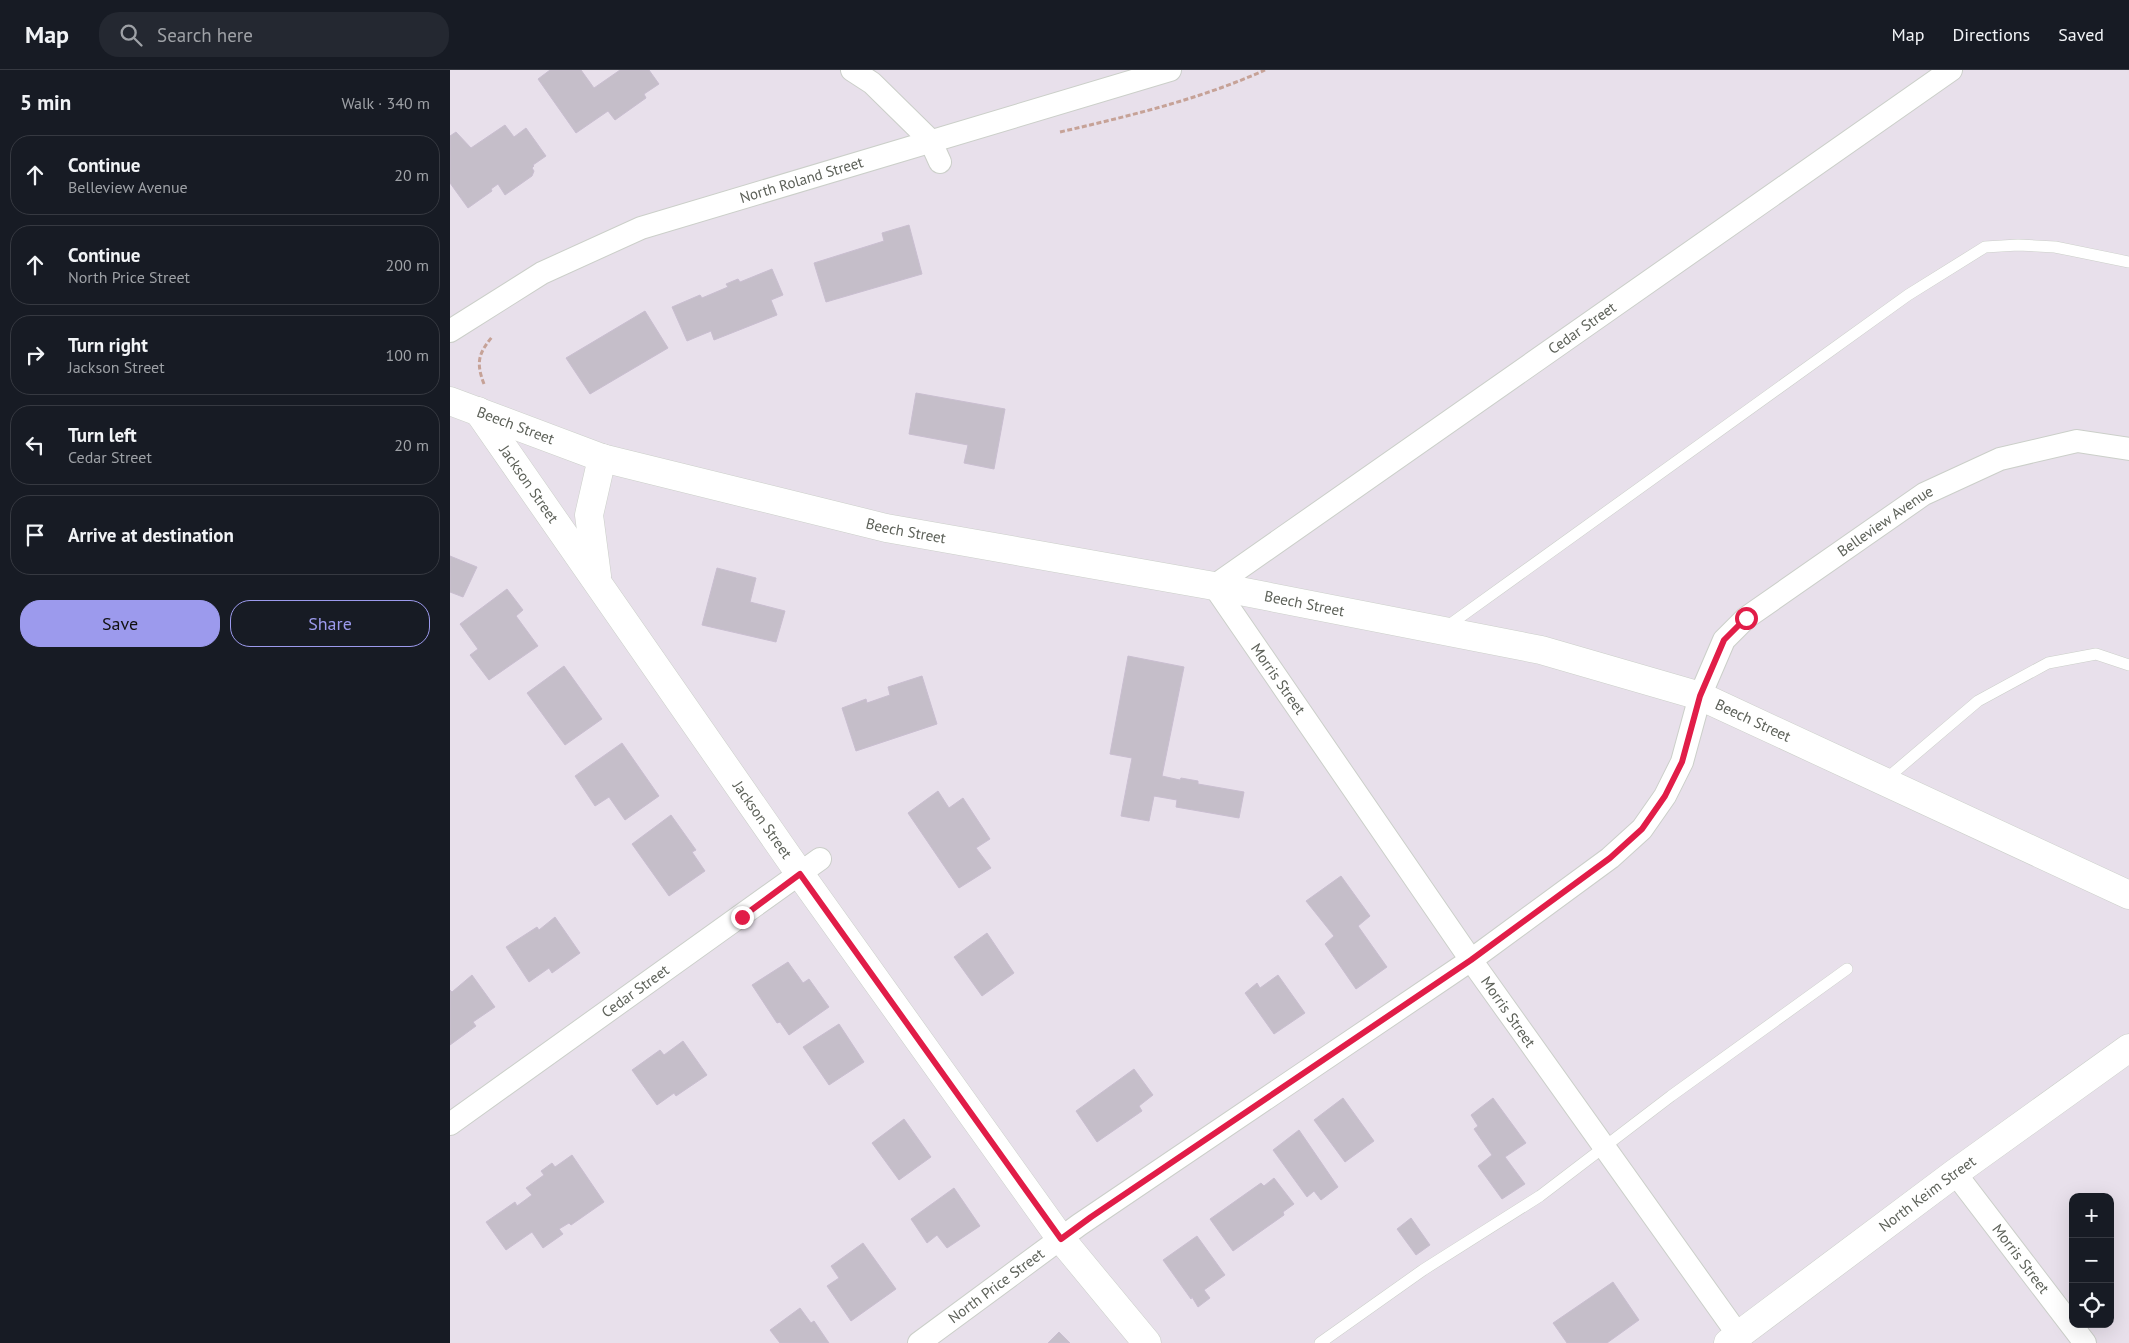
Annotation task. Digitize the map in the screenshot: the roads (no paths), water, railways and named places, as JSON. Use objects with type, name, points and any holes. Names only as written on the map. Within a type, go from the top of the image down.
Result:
[{"type":"street","points":[[852,70],[872,83],[930,140],[940,162]]},
{"type":"street","name":"North Roland Street","points":[[450,332],[542,274],[641,228],[930,140],[1170,70]]},
{"type":"street","name":"Cedar Street","points":[[1214,586],[1951,70]]},
{"type":"street","name":"Beech Street","points":[[450,401],[483,402],[602,458],[886,528],[1214,586],[1541,650],[1700,696],[2129,895]]},
{"type":"street","name":"Jackson Street","points":[[483,402],[597,580],[810,867],[1061,1239],[1148,1343]]},
{"type":"street","name":"Belleview Avenue","points":[[1700,696],[1724,640],[1746,618],[1924,494],[2000,460],[2076,441],[2129,449]]},
{"type":"street","name":"Jackson Street","points":[[597,580],[589,516],[602,458]]},
{"type":"street","name":"Morris Street","points":[[1214,586],[1471,960],[1604,1147],[1734,1339]]},
{"type":"street","name":"North Price Street","points":[[919,1343],[1091,1217],[1471,960],[1610,858],[1642,829],[1665,796],[1682,762],[1700,696]]},
{"type":"street","name":"Cedar Street","points":[[450,1124],[810,867]]},
{"type":"street","name":"North Keim Street","points":[[1734,1339],[1955,1173],[2129,1048]]},
{"type":"street","name":"Morris Street","points":[[1955,1173],[2085,1343]]},
{"type":"lane","points":[[1442,631],[1908,295],[1985,248],[2018,245],[2055,247],[2129,262]]},
{"type":"lane","points":[[1883,781],[1978,701],[2048,663],[2096,654],[2129,665]]},
{"type":"lane","points":[[1320,1343],[1423,1270],[1540,1196],[1847,968]]}]
